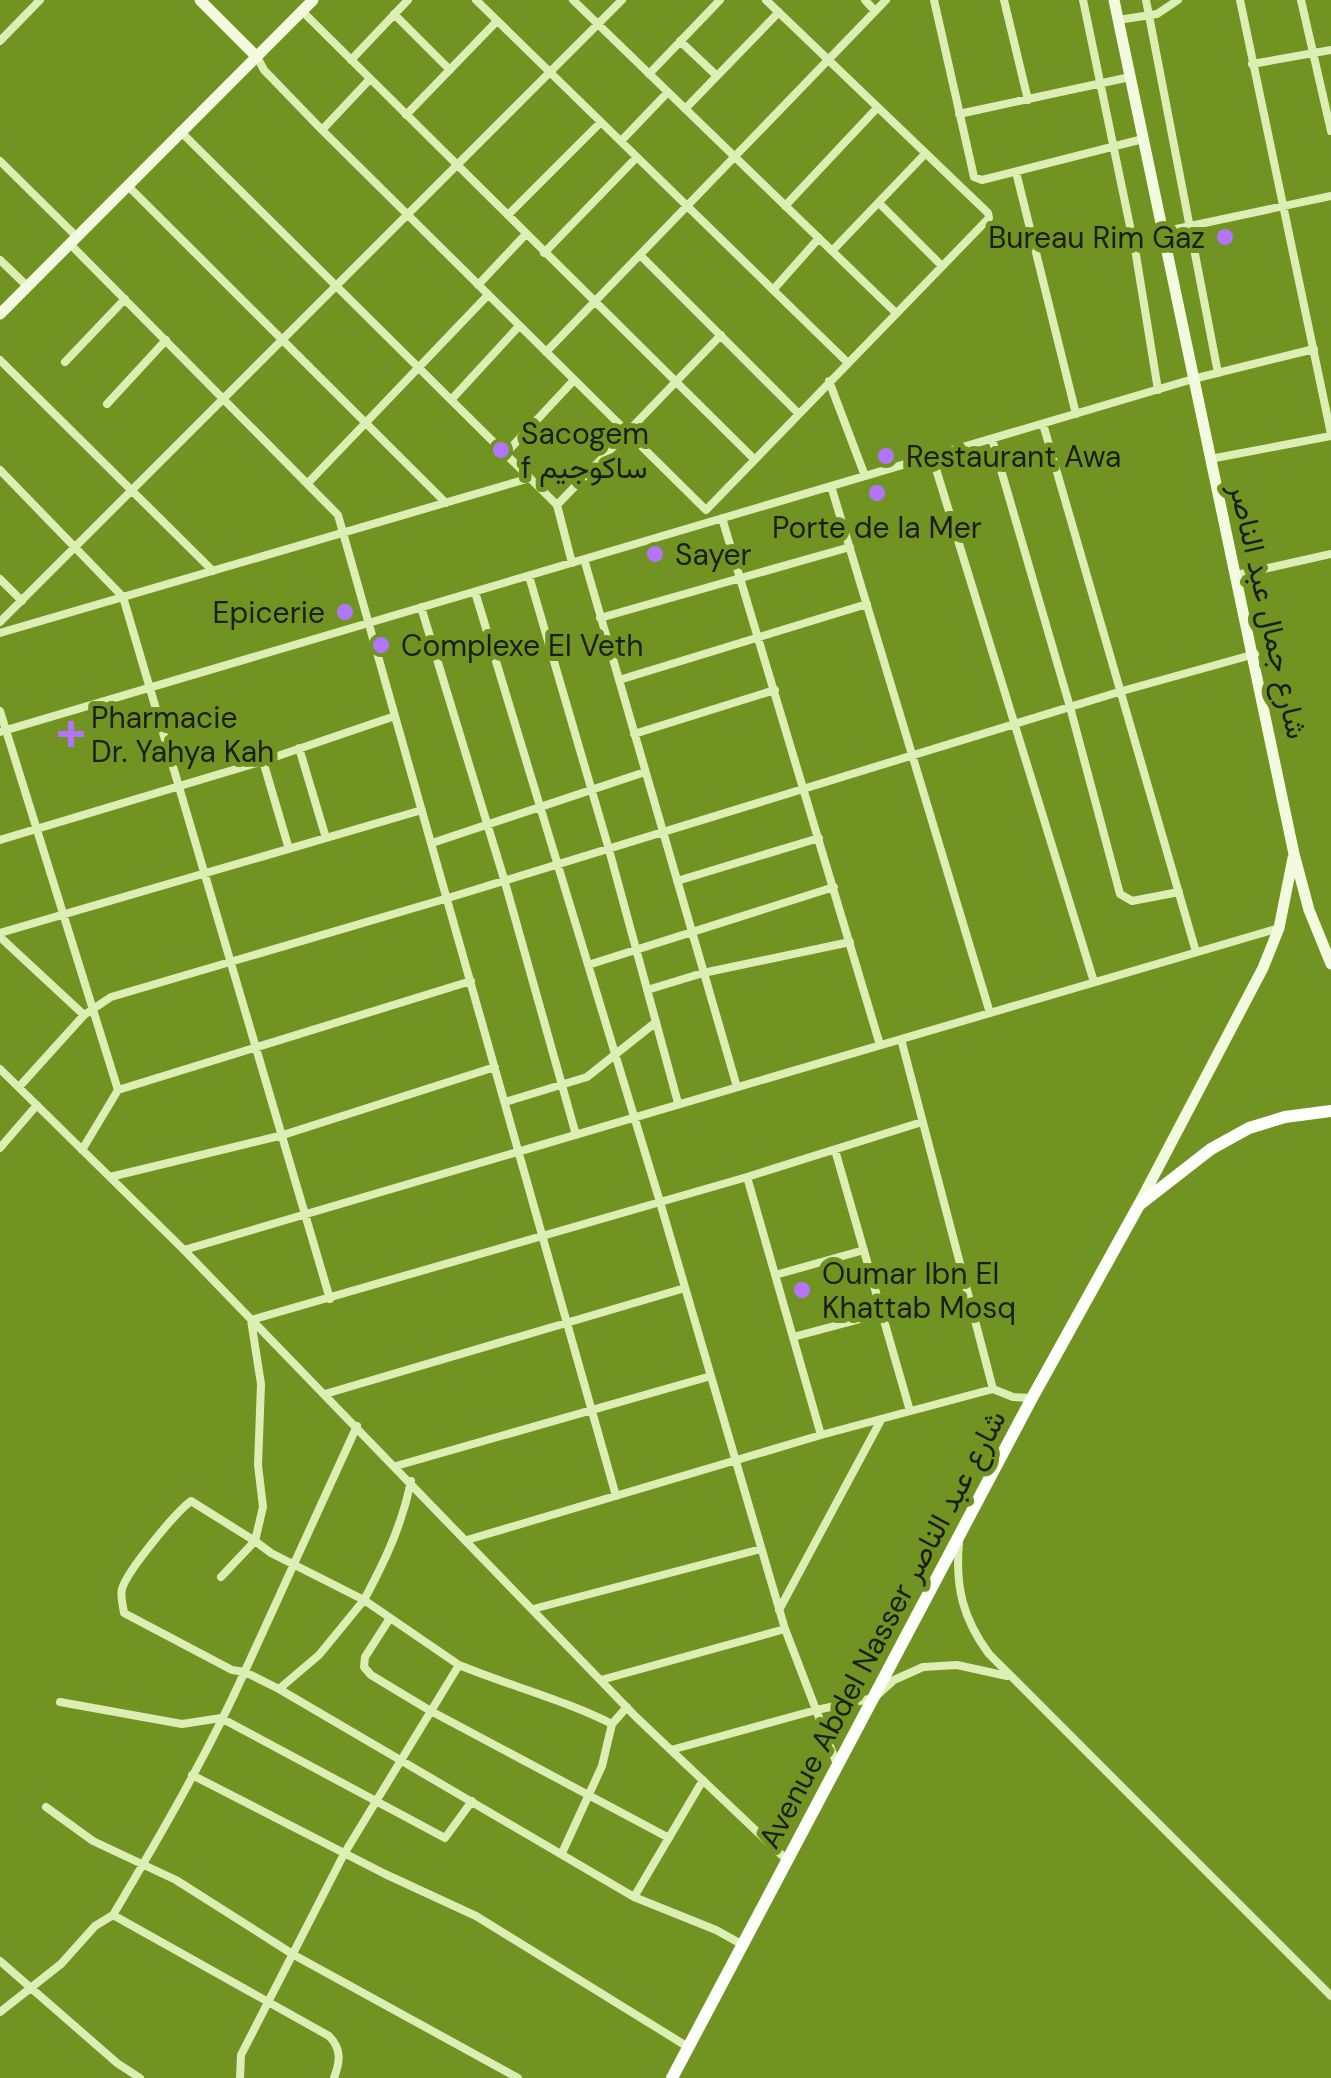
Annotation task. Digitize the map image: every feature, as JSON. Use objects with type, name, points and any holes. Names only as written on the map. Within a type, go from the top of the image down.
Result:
[{"type":"main road","points":[[200,0],[257,58]]},
{"type":"main road","points":[[0,314],[313,0]]},
{"type":"main road","name":"شارع جمال عبد الناصر","points":[[1114,0],[1210,460],[1255,654],[1294,854],[1309,910],[1331,964]]},
{"type":"main road","name":"شارع جمال عبد الناصر","points":[[1139,1204],[1252,990],[1278,928],[1294,854]]},
{"type":"main road","points":[[1139,1204],[1211,1148],[1250,1128],[1285,1117],[1331,1111]]},
{"type":"main road","name":"Avenue Abdel Nasser شارع عبد الناصر","points":[[672,2078],[1139,1204]]},
{"type":"street","points":[[0,41],[40,0]]},
{"type":"street","points":[[350,60],[408,0]]},
{"type":"street","points":[[476,0],[847,362]]},
{"type":"street","points":[[573,0],[895,312]]},
{"type":"street","points":[[0,622],[622,0]]},
{"type":"street","points":[[649,74],[720,0]]},
{"type":"street","points":[[257,58],[322,130],[706,510],[989,218],[766,0]]},
{"type":"street","points":[[864,0],[875,10]]},
{"type":"street","points":[[546,352],[886,0]]},
{"type":"street","points":[[934,0],[974,177],[982,180],[1142,139]]},
{"type":"street","points":[[1004,0],[1028,100]]},
{"type":"street","points":[[1083,0],[1136,255],[1158,390]]},
{"type":"street","points":[[1146,0],[1218,373]]},
{"type":"street","points":[[1118,20],[1157,14],[1178,0]]},
{"type":"street","points":[[1210,460],[1331,435],[1240,0]]},
{"type":"street","points":[[1302,0],[1331,131]]},
{"type":"street","points":[[302,12],[754,459]]},
{"type":"street","points":[[685,109],[779,12]]},
{"type":"street","points":[[394,14],[450,70]]},
{"type":"street","points":[[406,115],[497,20]]},
{"type":"street","points":[[680,41],[717,76]]},
{"type":"street","points":[[1252,64],[1331,50]]},
{"type":"street","points":[[958,114],[1130,76]]},
{"type":"street","points":[[322,130],[370,79]]},
{"type":"street","points":[[621,141],[668,92]]},
{"type":"street","points":[[785,206],[877,108]]},
{"type":"street","points":[[508,216],[600,122]]},
{"type":"street","points":[[180,131],[557,505],[572,563]]},
{"type":"street","points":[[832,252],[924,155]]},
{"type":"street","points":[[544,253],[637,157]]},
{"type":"street","points":[[0,161],[126,299],[338,516],[616,1496]]},
{"type":"street","points":[[1016,172],[1076,414]]},
{"type":"street","points":[[127,185],[446,503]]},
{"type":"street","points":[[1162,232],[1331,196]]},
{"type":"street","points":[[879,203],[942,266]]},
{"type":"street","points":[[478,285],[526,234]]},
{"type":"street","points":[[772,290],[818,238]]},
{"type":"street","points":[[640,254],[798,412]]},
{"type":"street","points":[[0,260],[27,286]]},
{"type":"street","points":[[308,482],[488,295]]},
{"type":"street","points":[[65,362],[126,299]]},
{"type":"street","points":[[450,400],[520,326]]},
{"type":"street","points":[[557,505],[721,335]]},
{"type":"street","points":[[107,404],[166,340]]},
{"type":"street","points":[[2,731],[1158,390],[1314,349]]},
{"type":"street","points":[[0,360],[213,571]]},
{"type":"street","points":[[506,454],[574,380]]},
{"type":"street","points":[[828,382],[864,476]]},
{"type":"street","points":[[1043,424],[1196,952]]},
{"type":"street","points":[[992,439],[1120,894],[1132,901],[1178,892]]},
{"type":"street","points":[[932,456],[1094,982]]},
{"type":"street","points":[[0,470],[123,597],[330,1299]]},
{"type":"street","points":[[0,633],[530,478]]},
{"type":"street","points":[[831,486],[990,1012]]},
{"type":"street","points":[[722,518],[880,1045]]},
{"type":"street","points":[[600,618],[850,547]]},
{"type":"street","points":[[1237,575],[1331,554]]},
{"type":"street","points":[[584,559],[737,1087]]},
{"type":"street","points":[[529,576],[678,1103]]},
{"type":"street","points":[[0,579],[22,601]]},
{"type":"street","points":[[476,592],[779,1610],[838,1769]]},
{"type":"street","points":[[619,680],[867,604]]},
{"type":"street","points":[[421,607],[488,823],[576,1135]]},
{"type":"street","points":[[19,1087],[87,1011],[110,997],[1255,654]]},
{"type":"street","points":[[634,734],[775,690]]},
{"type":"street","points":[[0,711],[2,731],[62,913],[87,1011],[118,1090]]},
{"type":"street","points":[[0,840],[396,716]]},
{"type":"street","points":[[299,748],[326,838]]},
{"type":"street","points":[[263,760],[289,848]]},
{"type":"street","points":[[432,843],[645,772]]},
{"type":"street","points":[[87,1011],[0,935],[62,913],[422,810]]},
{"type":"street","points":[[677,881],[820,838]]},
{"type":"street","points":[[588,965],[834,887]]},
{"type":"street","points":[[184,1250],[1278,928]]},
{"type":"street","points":[[648,990],[703,973],[850,942]]},
{"type":"street","points":[[82,1150],[118,1090],[471,982]]},
{"type":"street","points":[[505,1102],[587,1077],[656,1022]]},
{"type":"street","points":[[901,1039],[993,1389]]},
{"type":"street","points":[[110,1177],[283,1134],[495,1067]]},
{"type":"street","points":[[0,1069],[357,1426],[627,1708],[788,1861]]},
{"type":"street","points":[[0,1148],[37,1105]]},
{"type":"street","points":[[251,1320],[747,1177],[922,1122]]},
{"type":"street","points":[[835,1150],[910,1411]]},
{"type":"street","points":[[747,1177],[821,1434]]},
{"type":"street","points":[[775,1275],[864,1250]]},
{"type":"street","points":[[325,1394],[686,1288]]},
{"type":"street","points":[[793,1338],[883,1313]]},
{"type":"street","points":[[222,1577],[255,1541],[263,1508],[258,1465],[261,1384],[251,1320]]},
{"type":"street","points":[[396,1466],[711,1376]]},
{"type":"street","points":[[467,1540],[821,1434],[993,1389],[1032,1398]]},
{"type":"street","points":[[779,1610],[881,1420]]},
{"type":"street","points":[[0,2012],[61,1964],[95,1926],[113,1914],[192,1776],[245,1672],[357,1426]]},
{"type":"street","points":[[279,1689],[320,1655],[364,1600],[388,1556],[411,1482]]},
{"type":"street","points":[[612,1724],[570,1703],[515,1688],[459,1665],[364,1600],[291,1564],[190,1501],[178,1511],[120,1593],[124,1613],[232,1670],[245,1672],[279,1689],[634,1897],[743,1945]]},
{"type":"street","points":[[960,1534],[958,1584],[967,1619],[1007,1676],[1331,1996]]},
{"type":"street","points":[[533,1609],[762,1549]]},
{"type":"street","points":[[390,1618],[364,1667],[391,1689],[669,1838]]},
{"type":"street","points":[[601,1680],[785,1629]]},
{"type":"street","points":[[240,2078],[241,2054],[344,1854],[459,1665]]},
{"type":"street","points":[[671,1750],[874,1698],[894,1680],[922,1667],[957,1665],[1007,1676]]},
{"type":"street","points":[[60,1702],[182,1724],[221,1718],[445,1838],[472,1801]]},
{"type":"street","points":[[562,1853],[602,1766],[612,1724],[627,1708]]},
{"type":"street","points":[[192,1776],[514,1938],[688,2047]]},
{"type":"street","points":[[634,1897],[703,1780]]},
{"type":"street","points":[[46,1807],[93,1841],[176,1880],[294,1955],[518,2078]]},
{"type":"street","points":[[113,1914],[336,2042],[340,2061],[334,2078]]},
{"type":"street","points":[[0,1962],[117,2063],[140,2078]]},
{"type":"place","name":"Bureau Rim Gaz","points":[[1225,237]]},
{"type":"place","name":"Sacogem f ساكوجيم","points":[[501,450]]},
{"type":"place","name":"Restaurant Awa","points":[[886,456]]},
{"type":"place","name":"Porte de la Mer","points":[[877,493]]},
{"type":"place","name":"Sayer","points":[[655,554]]},
{"type":"place","name":"Epicerie","points":[[345,612]]},
{"type":"place","name":"Complexe El Veth","points":[[381,645]]},
{"type":"place","name":"Pharmacie Dr. Yahya Kah","points":[[71,734]]},
{"type":"place","name":"Oumar Ibn El Khattab Mosq","points":[[802,1290]]}]
